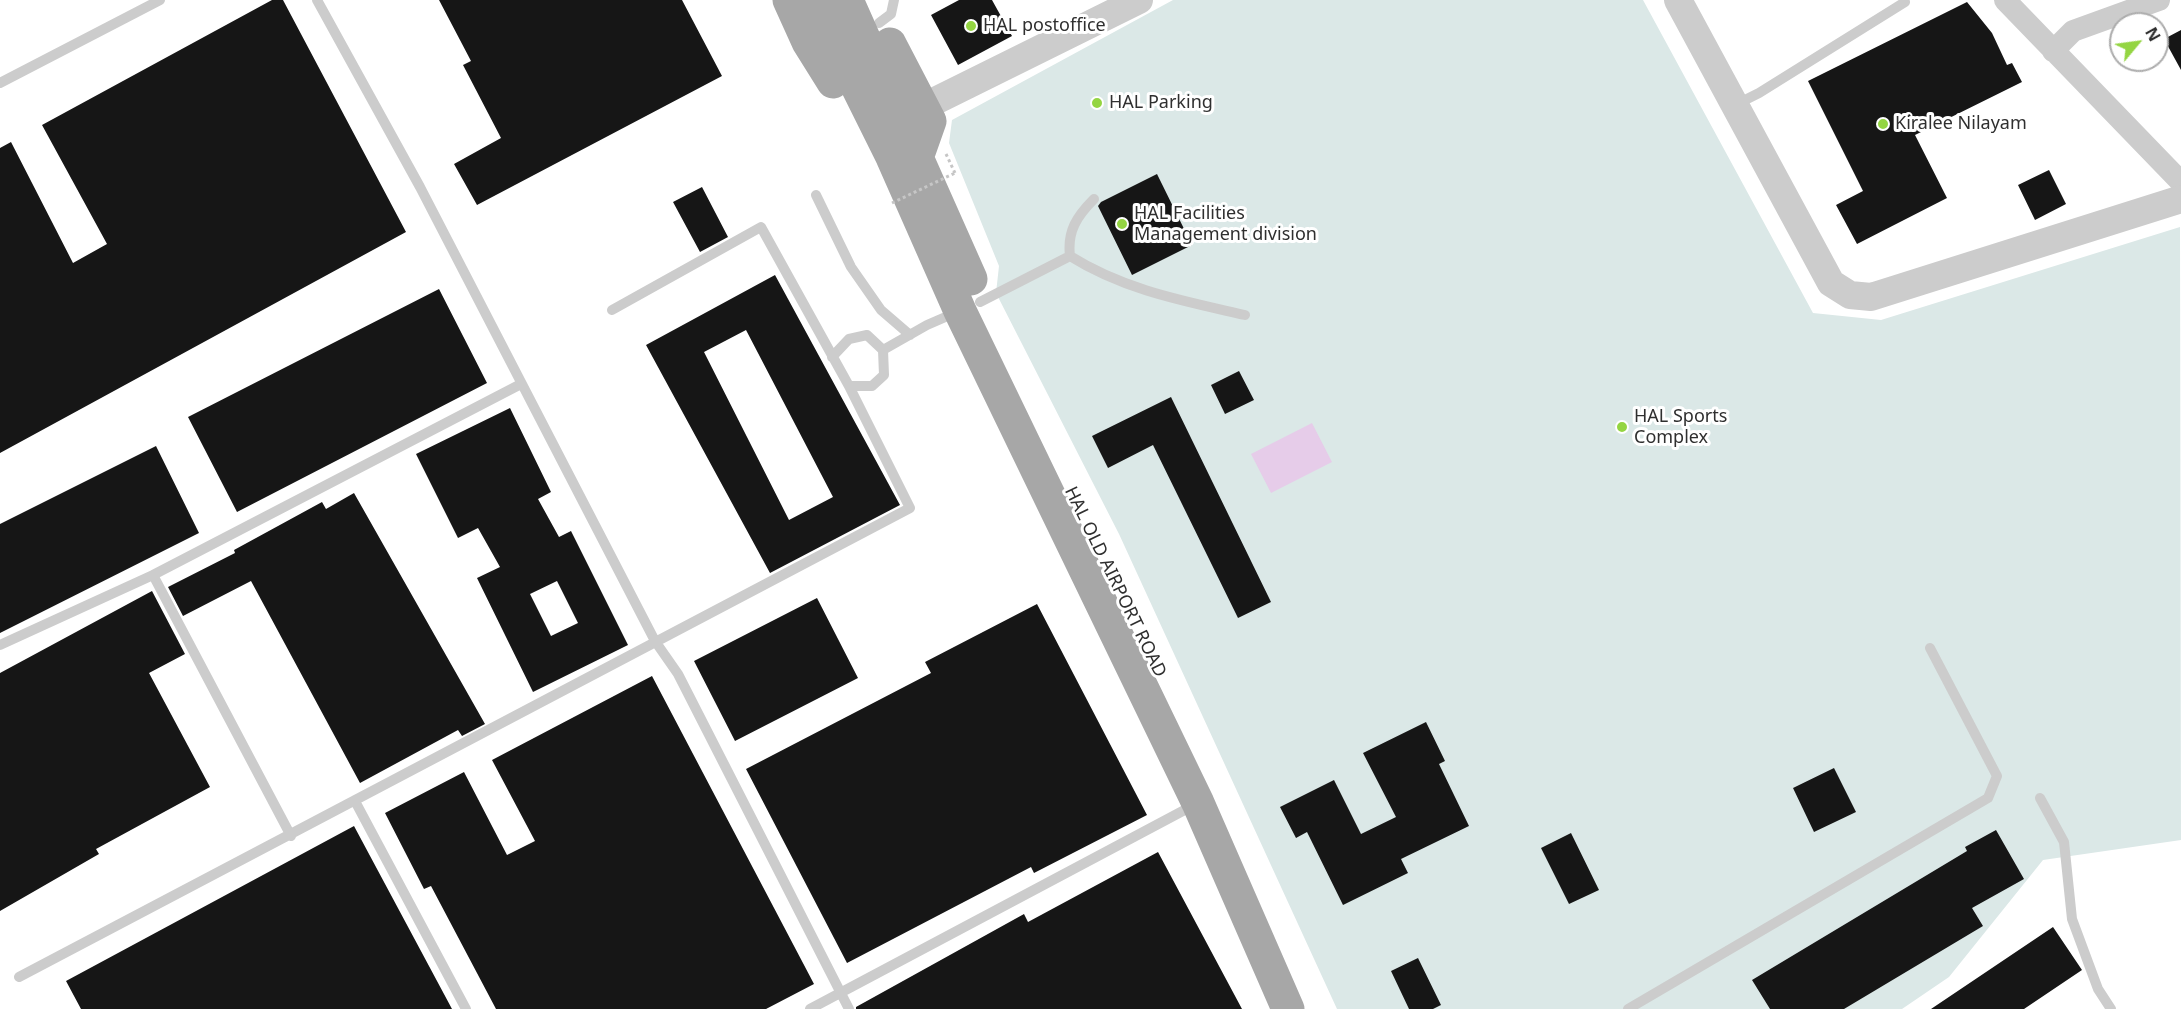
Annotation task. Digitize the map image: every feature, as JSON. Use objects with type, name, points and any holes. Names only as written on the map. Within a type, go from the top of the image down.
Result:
[{"type":"main road","points":[[789,0],[808,42],[871,144],[917,152]]},
{"type":"main road","points":[[814,0],[917,152]]},
{"type":"main road","points":[[847,0],[917,152]]},
{"type":"main road","points":[[880,8],[930,121],[917,152]]},
{"type":"main road","name":"HAL OLD AIRPORT ROAD","points":[[917,152],[970,306],[1198,803],[1288,1009]]},
{"type":"main road","name":"HAL OLD AIRPORT ROAD","points":[[970,306],[1217,795],[1311,1009]]},
{"type":"street","points":[[923,107],[1139,0]]},
{"type":"street","points":[[1678,0],[1831,283],[1850,296],[1871,297],[2181,199]]},
{"type":"street","points":[[2005,0],[2181,182]]},
{"type":"street","points":[[2053,51],[2073,31],[2159,0]]},
{"type":"lane","points":[[0,83],[160,0]]},
{"type":"lane","points":[[317,0],[420,187],[655,641],[678,675],[849,1009]]},
{"type":"lane","points":[[1735,105],[1759,93],[1905,2]]},
{"type":"lane","points":[[816,195],[851,267],[881,310],[910,335]]},
{"type":"lane","points":[[1070,256],[1068,240],[1078,214],[1094,199]]},
{"type":"lane","points":[[19,977],[356,803],[655,641],[910,508],[849,386],[761,227],[612,310]]},
{"type":"lane","points":[[883,350],[1070,256]]},
{"type":"lane","points":[[1070,256],[1098,274],[1140,291],[1245,315]]},
{"type":"lane","points":[[832,357],[849,339],[867,335],[883,350],[884,375],[872,386],[849,386]]},
{"type":"lane","points":[[0,645],[153,575],[521,384]]},
{"type":"lane","points":[[153,575],[291,836]]},
{"type":"lane","points":[[1628,1009],[1988,798],[1997,776],[1930,648]]},
{"type":"lane","points":[[2040,798],[2064,842],[2072,919],[2098,990],[2111,1009]]},
{"type":"lane","points":[[356,803],[466,1009]]},
{"type":"lane","points":[[810,1009],[1198,803]]},
{"type":"path","points":[[892,203],[955,173],[917,152]]},
{"type":"shaded area","name":"HAL Sports Complex","points":[[1173,0],[1643,0],[1813,313],[1881,320],[2180,227],[2181,840],[2043,860],[1949,977],[1902,1009],[1337,1009],[1119,534],[996,293],[999,266],[949,143],[952,120]]},
{"type":"shaded area","points":[[1312,423],[1332,462],[1271,493],[1251,454]]},
{"type":"building","points":[[272,0],[283,0],[406,232],[0,453],[0,148],[11,142],[73,263],[107,244],[42,125]]},
{"type":"building","points":[[439,0],[682,0],[722,76],[477,205],[454,164],[501,138],[463,65],[471,61]]},
{"type":"building","name":"HAL postoffice","points":[[959,0],[992,0],[1012,36],[958,65],[931,15]]},
{"type":"building","name":"Kiralee Nilayam","points":[[1967,2],[1992,33],[2007,65],[2012,63],[2022,82],[1915,135],[1947,198],[1857,244],[1836,205],[1863,191],[1808,81]]},
{"type":"building","points":[[2181,30],[2181,70],[2169,48],[2169,36]]},
{"type":"building","points":[[2049,170],[2066,204],[2035,220],[2018,185]]},
{"type":"building","points":[[1157,174],[1192,245],[1132,275],[1098,206],[1101,202]]},
{"type":"building","points":[[702,187],[728,237],[700,252],[673,202]]},
{"type":"building","points":[[775,275],[900,505],[770,573],[646,345]],"holes":[[[746,330],[833,497],[789,520],[704,352]]]},
{"type":"building","points":[[439,289],[487,383],[237,512],[188,417]]},
{"type":"building","points":[[1239,371],[1254,400],[1225,414],[1211,385]]},
{"type":"building","points":[[1171,397],[1271,602],[1238,618],[1153,445],[1108,468],[1092,436]]},
{"type":"building","points":[[510,408],[551,492],[538,499],[559,537],[571,531],[628,645],[533,692],[477,578],[500,567],[478,528],[458,538],[416,454]],"holes":[[[557,581],[578,623],[551,636],[530,594]]]},
{"type":"building","points":[[156,446],[199,533],[0,633],[0,524]]},
{"type":"building","points":[[354,493],[485,724],[462,736],[458,730],[360,783],[251,581],[183,616],[168,587],[235,553],[234,550],[322,502],[326,509]]},
{"type":"building","points":[[152,591],[185,654],[149,673],[210,787],[96,849],[99,854],[0,911],[0,673]]},
{"type":"building","points":[[817,598],[858,678],[735,741],[694,661]]},
{"type":"building","points":[[1037,604],[1147,815],[1034,873],[1031,867],[847,963],[746,769],[931,673],[925,662]]},
{"type":"building","points":[[652,676],[814,984],[766,1009],[496,1009],[431,886],[424,889],[385,813],[464,772],[507,855],[535,841],[492,760]]},
{"type":"building","points":[[1426,722],[1445,761],[1439,764],[1469,826],[1401,859],[1408,873],[1343,905],[1307,832],[1296,838],[1280,807],[1334,780],[1361,834],[1396,817],[1363,753]]},
{"type":"building","points":[[1834,768],[1856,812],[1814,832],[1793,788]]},
{"type":"building","points":[[354,826],[452,1009],[81,1009],[66,981]]},
{"type":"building","points":[[1996,830],[2024,879],[1972,908],[1983,926],[1844,1009],[1770,1009],[1752,980],[1967,851],[1965,847]]},
{"type":"building","points":[[1571,833],[1599,890],[1569,904],[1541,848]]},
{"type":"building","points":[[1158,852],[1242,1009],[856,1009],[1024,914],[1028,922]]},
{"type":"building","points":[[2053,927],[2082,970],[2024,1009],[1931,1009]]},
{"type":"building","points":[[1418,958],[1441,1005],[1433,1009],[1409,1009],[1391,971]]},
{"type":"place","name":"HAL postoffice","points":[[971,26]]},
{"type":"place","name":"HAL Parking","points":[[1097,103]]},
{"type":"place","name":"Kiralee Nilayam","points":[[1883,124]]},
{"type":"place","name":"HAL Facilities Management division","points":[[1122,224]]},
{"type":"place","name":"HAL Sports Complex","points":[[1622,427]]}]
